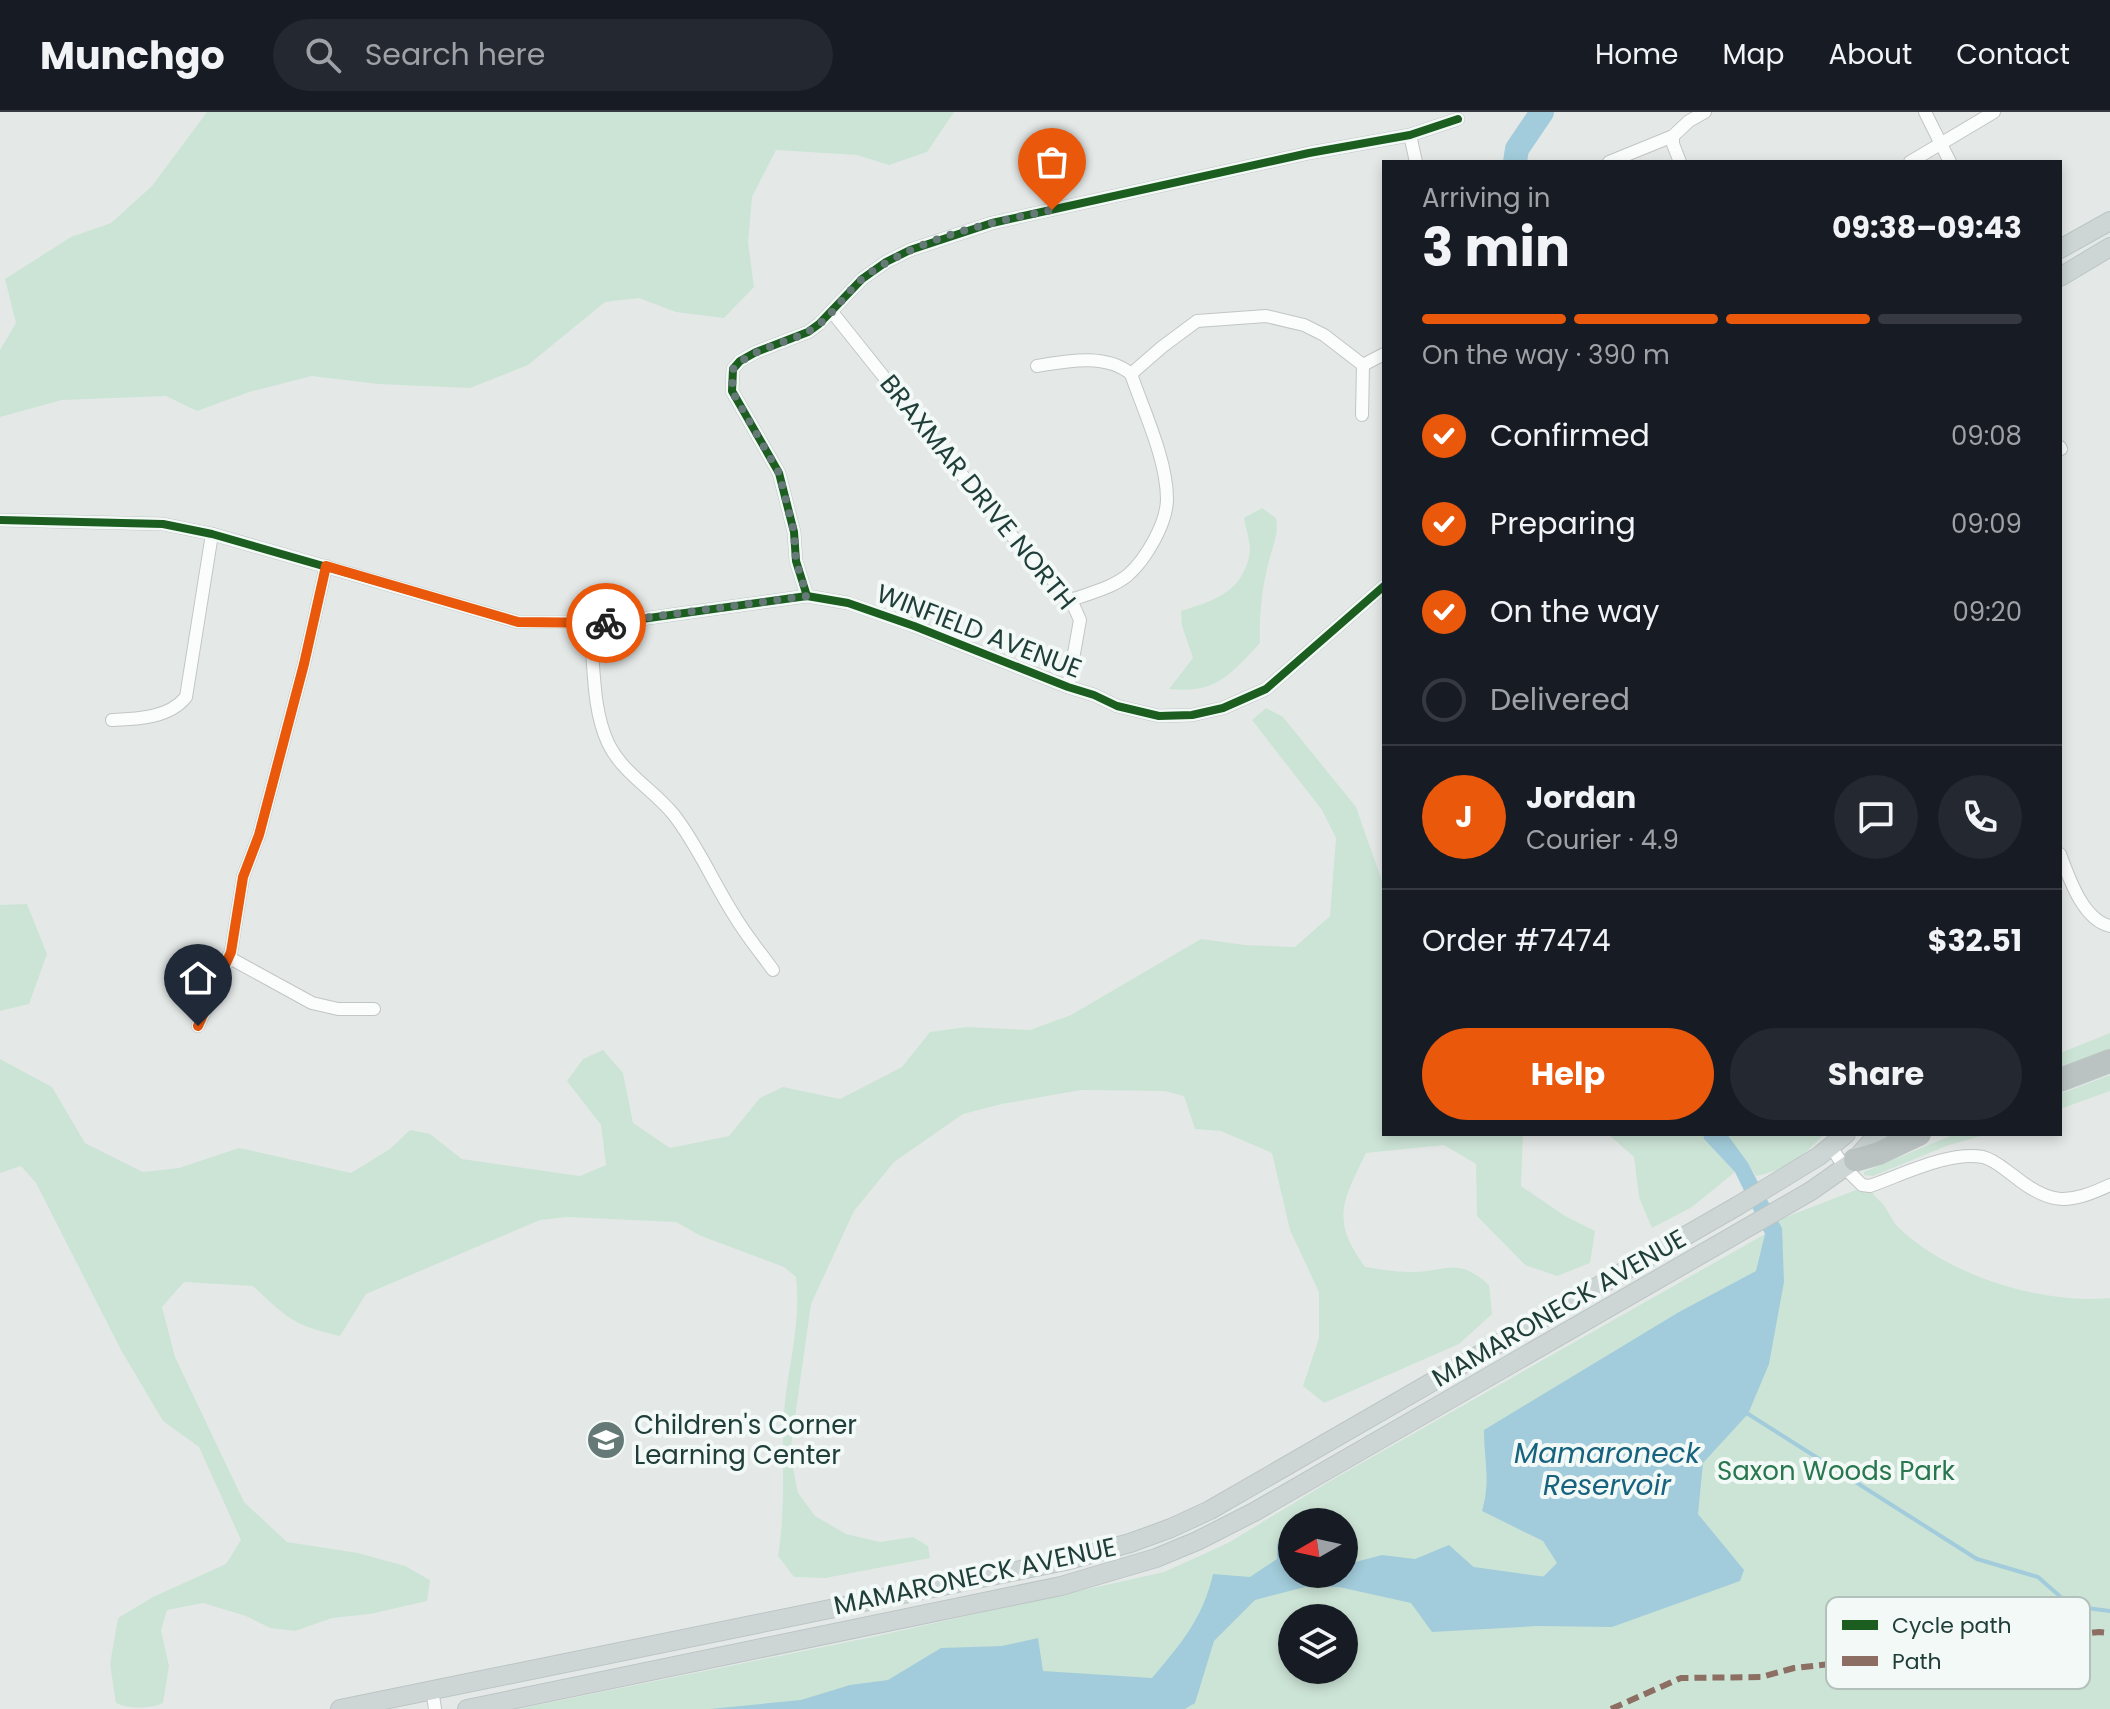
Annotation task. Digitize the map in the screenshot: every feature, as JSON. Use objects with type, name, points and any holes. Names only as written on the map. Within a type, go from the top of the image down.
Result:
[{"type":"highway","points":[[2062,1079],[2110,1061]]},
{"type":"highway","points":[[1850,1164],[1879,1153],[1903,1136]]},
{"type":"main road","points":[[2062,248],[2110,221]]},
{"type":"main road","points":[[2062,276],[2110,247]]},
{"type":"main road","name":"MAMARONECK AVENUE","points":[[340,1709],[1065,1561],[1171,1528],[1210,1510],[1739,1205],[1844,1136]]},
{"type":"main road","name":"MAMARONECK AVENUE","points":[[467,1709],[1061,1586],[1115,1572],[1197,1541],[1276,1500],[1777,1211],[1850,1164],[1876,1136]]},
{"type":"street","points":[[1614,160],[1673,136],[1705,112]]},
{"type":"street","points":[[1925,112],[1949,160]]},
{"type":"street","points":[[1913,160],[1994,112]]},
{"type":"street","points":[[807,596],[796,561],[794,532],[779,473],[732,391],[731,374],[740,361],[808,332],[832,312],[862,279],[886,262],[949,236],[992,223],[1309,153],[1410,135],[1458,119]]},
{"type":"street","points":[[1410,135],[1416,160]]},
{"type":"street","points":[[1673,136],[1679,160]]},
{"type":"street","name":"BRAXMAR DRIVE NORTH","points":[[832,312],[1003,526],[1071,600],[1080,620],[1068,687]]},
{"type":"street","points":[[1131,374],[1197,321],[1266,316],[1304,325],[1324,335],[1363,365]]},
{"type":"street","points":[[1363,365],[1382,355]]},
{"type":"street","points":[[1037,366],[1092,361],[1121,366],[1131,374],[1161,464],[1167,501],[1161,530],[1128,574],[1106,588],[1071,600]]},
{"type":"street","points":[[1362,415],[1363,365]]},
{"type":"street","name":"WINFIELD AVENUE","points":[[0,520],[163,524],[212,534],[518,622],[620,622],[807,596],[848,603],[1117,706],[1159,716],[1192,715],[1223,708],[1266,689],[1382,588]]},
{"type":"street","points":[[112,720],[164,713],[186,697],[212,534]]},
{"type":"street","points":[[198,1026],[228,957],[243,877],[259,835],[326,566]]},
{"type":"street","points":[[589,622],[599,711],[607,741],[621,765],[673,814],[699,851],[735,918],[773,970]]},
{"type":"street","points":[[2062,859],[2088,911],[2102,924],[2110,926]]},
{"type":"street","points":[[228,957],[312,1003],[338,1009],[374,1009]]},
{"type":"street","points":[[1831,1147],[1850,1164],[1862,1185],[1870,1186],[1927,1164],[1968,1156],[1995,1161],[2030,1189],[2063,1201],[2082,1198],[2110,1185]]},
{"type":"street","points":[[1263,1479],[1276,1500]]},
{"type":"street","points":[[432,1689],[435,1709]]},
{"type":"green space","points":[[207,112],[954,112],[927,152],[889,165],[857,155],[776,150],[752,197],[748,242],[754,287],[724,318],[676,312],[639,298],[605,302],[528,365],[470,388],[378,384],[312,376],[249,392],[197,411],[166,396],[62,400],[0,417],[0,350],[16,323],[5,279],[71,237],[111,223],[152,186]]},
{"type":"green space","points":[[1262,508],[1276,518],[1277,529],[1263,591],[1260,643],[1221,680],[1199,688],[1169,689],[1193,658],[1182,626],[1181,611],[1214,599],[1239,580],[1250,553],[1244,518]]},
{"type":"green space","points":[[1266,708],[1283,717],[1356,807],[1382,881],[1382,1136],[1523,1136],[1521,1186],[1565,1216],[1595,1231],[1590,1263],[1557,1276],[1525,1265],[1477,1216],[1476,1164],[1444,1145],[1366,1153],[1351,1184],[1344,1210],[1347,1236],[1365,1267],[1405,1272],[1460,1268],[1489,1285],[1492,1314],[1459,1344],[1324,1403],[1303,1386],[1319,1338],[1319,1292],[1290,1230],[1272,1153],[1221,1131],[1195,1129],[1184,1096],[1165,1091],[1081,1090],[963,1114],[894,1162],[854,1211],[811,1304],[790,1453],[798,1493],[815,1516],[846,1534],[880,1542],[913,1537],[928,1546],[930,1558],[825,1578],[794,1577],[778,1556],[785,1401],[797,1308],[796,1277],[784,1267],[701,1236],[676,1222],[567,1217],[540,1220],[366,1294],[340,1336],[292,1319],[253,1286],[184,1282],[162,1307],[175,1357],[244,1502],[287,1542],[358,1553],[405,1566],[430,1580],[427,1601],[370,1614],[332,1618],[295,1631],[270,1628],[246,1616],[203,1603],[167,1610],[161,1630],[169,1666],[163,1703],[140,1708],[116,1703],[110,1664],[118,1618],[153,1597],[226,1564],[241,1540],[199,1447],[163,1421],[121,1350],[36,1183],[21,1166],[0,1173],[0,1059],[52,1087],[85,1143],[143,1172],[179,1168],[239,1148],[351,1173],[390,1149],[410,1130],[430,1134],[462,1159],[580,1176],[606,1165],[601,1125],[567,1081],[583,1059],[603,1050],[623,1073],[633,1123],[670,1148],[729,1136],[760,1098],[783,1087],[840,1099],[902,1067],[930,1032],[967,1027],[1030,1030],[1071,1015],[1201,939],[1295,947],[1330,916],[1336,838],[1322,810],[1252,720]]},
{"type":"green space","points":[[27,904],[47,954],[29,1004],[0,1011],[0,905]]},
{"type":"green space","points":[[2110,1033],[2110,1051],[2062,1069],[2062,1052]]},
{"type":"green space","points":[[2110,1075],[2110,1091],[2062,1108],[2062,1093]]},
{"type":"green space","points":[[1610,1136],[1703,1136],[1735,1172],[1692,1207],[1652,1228],[1639,1197],[1634,1157]]},
{"type":"green space","points":[[1728,1136],[1822,1136],[1794,1161],[1756,1176]]},
{"type":"green space","points":[[1950,1136],[1981,1136],[1949,1145],[1873,1176],[1864,1175],[1864,1172]]},
{"type":"green space","name":"Saxon Woods Park","points":[[1856,1190],[1873,1193],[1898,1227],[1918,1244],[1969,1272],[1997,1283],[2055,1297],[2110,1298],[2110,1709],[518,1709],[877,1636],[1164,1572],[1228,1543],[1278,1513],[1278,1588],[1358,1588],[1358,1508],[1286,1508],[1765,1234],[1764,1237],[1782,1227],[1778,1220]]},
{"type":"water","name":"Mamaroneck Reservoir","points":[[1703,1136],[1728,1136],[1748,1163],[1782,1228],[1784,1282],[1769,1364],[1748,1414],[1703,1463],[1698,1514],[1744,1570],[1740,1581],[1612,1627],[1537,1626],[1432,1632],[1411,1603],[1344,1588],[1358,1588],[1358,1561],[1382,1555],[1415,1559],[1449,1545],[1497,1588],[1533,1587],[1557,1563],[1543,1541],[1482,1511],[1487,1480],[1484,1430],[1679,1312],[1756,1271],[1765,1234],[1735,1172]]},
{"type":"water","name":"Mamaroneck Reservoir","points":[[1277,1543],[1278,1588],[1301,1588],[1255,1600],[1214,1641],[1195,1703],[1185,1709],[710,1709],[801,1700],[850,1685],[888,1680],[941,1648],[1002,1646],[1038,1638],[1043,1671],[1152,1678],[1197,1617],[1213,1574],[1250,1577],[1277,1559]]},
{"type":"waterway","points":[[1515,160],[1517,149],[1542,112]]},
{"type":"waterway","points":[[1745,1412],[1977,1559],[2038,1577],[2061,1597]]},
{"type":"waterway","points":[[1458,1577],[1560,1591]]},
{"type":"waterway","points":[[2090,1608],[2110,1611]]},
{"type":"marked path","points":[[2090,1633],[2110,1633]]},
{"type":"marked path","points":[[1611,1709],[1681,1678],[1761,1677],[1794,1668],[1826,1665]]},
{"type":"cycle path","points":[[807,596],[796,561],[794,532],[779,473],[732,391],[733,369],[740,361],[808,332],[862,279],[910,250],[992,223],[1309,153],[1410,135],[1458,119]]},
{"type":"cycle path","points":[[0,520],[163,524],[212,534],[518,622],[620,622],[807,596],[848,603],[1117,706],[1159,716],[1192,715],[1223,708],[1266,689],[1382,588]]},
{"type":"cycle path","points":[[198,1026],[231,952],[243,877],[259,835],[326,566]]},
{"type":"way so far","points":[[606,623],[807,596],[796,561],[794,532],[779,473],[732,391],[733,369],[756,352],[808,332],[832,312],[862,279],[910,250],[992,223],[1052,210]]},
{"type":"place","name":"Children's Corner Learning Center","points":[[606,1440]]},
{"type":"route","points":[[198,1026],[231,952],[243,877],[259,835],[326,566],[518,622],[606,623]]}]
